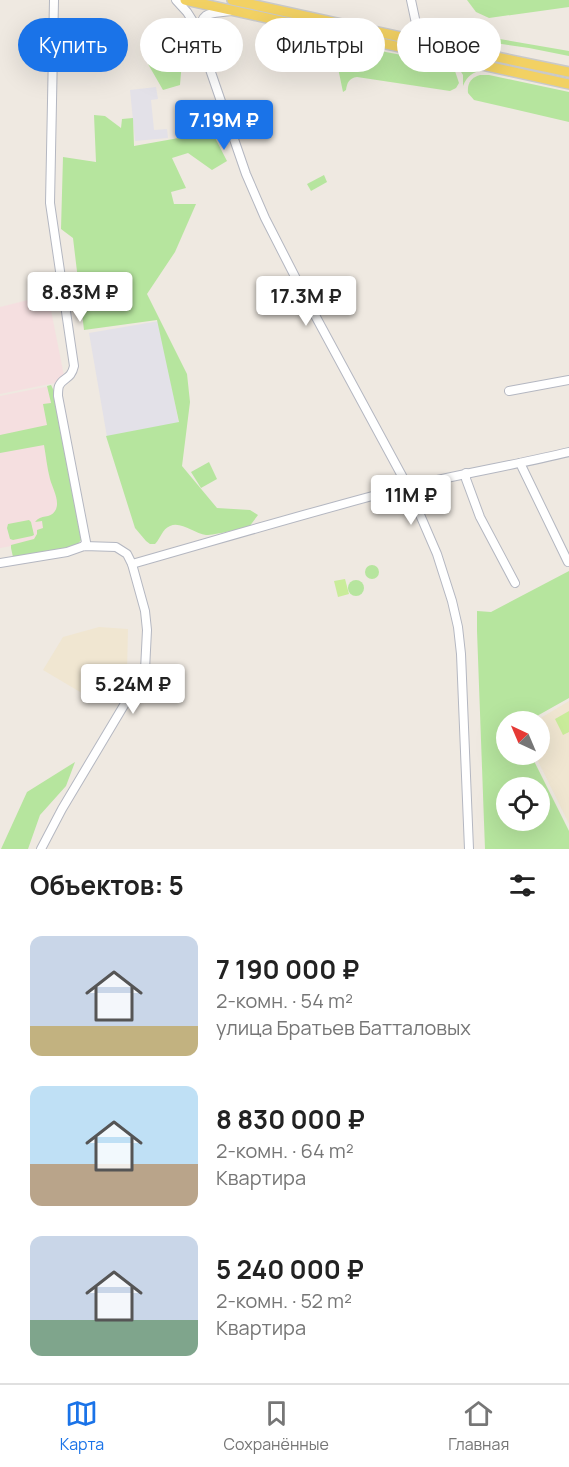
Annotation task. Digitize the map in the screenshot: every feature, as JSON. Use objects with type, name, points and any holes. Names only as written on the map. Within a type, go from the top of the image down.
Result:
[{"type":"main road","points":[[185,0],[569,84]]},
{"type":"main road","points":[[232,0],[397,36]]},
{"type":"main road","points":[[501,58],[569,72]]},
{"type":"street","points":[[54,0],[50,203],[74,366],[70,377],[59,385],[58,396],[86,542],[84,546]]},
{"type":"street","points":[[176,0],[191,18]]},
{"type":"street","points":[[411,0],[415,18]]},
{"type":"street","points":[[203,18],[208,14],[234,11]]},
{"type":"street","points":[[211,72],[246,174],[266,218],[310,306],[408,487],[437,554],[452,601],[461,654],[468,849]]},
{"type":"street","points":[[509,391],[569,380]]},
{"type":"street","points":[[132,564],[408,487],[569,452]]},
{"type":"street","points":[[520,464],[568,562]]},
{"type":"street","points":[[466,473],[466,479],[480,517],[515,583]]},
{"type":"street","points":[[0,563],[67,552],[84,546],[116,548],[126,554],[132,564],[145,611],[147,630],[145,669],[62,809],[41,849]]},
{"type":"shaded area","points":[[156,87],[158,99],[151,100],[154,130],[167,129],[168,138],[135,141],[130,90]]},
{"type":"shaded area","points":[[48,295],[65,381],[0,394],[0,307]]},
{"type":"shaded area","points":[[159,321],[179,424],[107,437],[89,333]]},
{"type":"shaded area","points":[[50,386],[68,536],[0,548],[0,396]]},
{"type":"shaded area","points":[[99,627],[128,629],[127,671],[111,699],[97,702],[43,670],[63,637]]},
{"type":"shaded area","points":[[569,701],[569,824],[550,785],[550,777],[546,777],[540,765],[550,765],[550,712]]},
{"type":"green space","points":[[467,0],[569,0],[569,7],[489,18],[476,12]]},
{"type":"green space","points":[[501,39],[569,51],[569,56],[501,44]]},
{"type":"green space","points":[[385,52],[397,54],[397,72],[455,72],[459,83],[450,91],[357,77],[350,80],[343,92],[339,72],[385,72]]},
{"type":"green space","points":[[153,72],[181,72],[180,85],[163,90]]},
{"type":"green space","points":[[461,72],[476,72],[466,80],[463,86]]},
{"type":"green space","points":[[480,75],[569,92],[569,122],[474,100],[468,93],[468,86],[472,79]]},
{"type":"green space","points":[[94,115],[105,116],[121,128],[122,119],[133,118],[134,146],[212,132],[227,161],[212,170],[188,153],[172,158],[186,188],[171,192],[174,204],[196,204],[175,252],[147,294],[187,374],[190,402],[182,466],[217,508],[250,510],[258,515],[249,527],[206,535],[174,525],[165,529],[155,544],[146,541],[135,528],[106,436],[179,422],[157,320],[84,330],[73,238],[61,229],[63,157],[96,162]]},
{"type":"green space","points":[[324,175],[327,182],[311,191],[307,184]]},
{"type":"green space","points":[[51,385],[54,391],[81,540],[73,547],[16,558],[13,557],[11,545],[34,539],[37,530],[43,528],[42,521],[35,522],[55,511],[57,499],[49,475],[44,445],[0,453],[0,435],[47,425],[43,404],[51,403],[47,386]]},
{"type":"green space","points":[[209,462],[217,479],[201,488],[191,472]]},
{"type":"green space","points":[[29,520],[34,535],[10,539],[8,524]]},
{"type":"green space","points":[[369,565],[375,565],[379,572],[375,579],[369,579],[365,575],[365,569]]},
{"type":"green space","points":[[569,571],[569,698],[546,711],[496,711],[496,765],[536,765],[542,777],[496,777],[496,831],[550,831],[550,793],[569,831],[569,849],[485,849],[477,611],[491,612]]},
{"type":"green space","points":[[345,579],[349,594],[338,597],[334,581]]},
{"type":"green space","points":[[353,580],[359,580],[364,588],[362,594],[353,596],[348,591],[348,585]]},
{"type":"green space","points":[[569,711],[569,732],[563,735],[555,719]]},
{"type":"green space","points":[[75,762],[66,786],[40,815],[28,849],[1,849],[27,792]]}]
